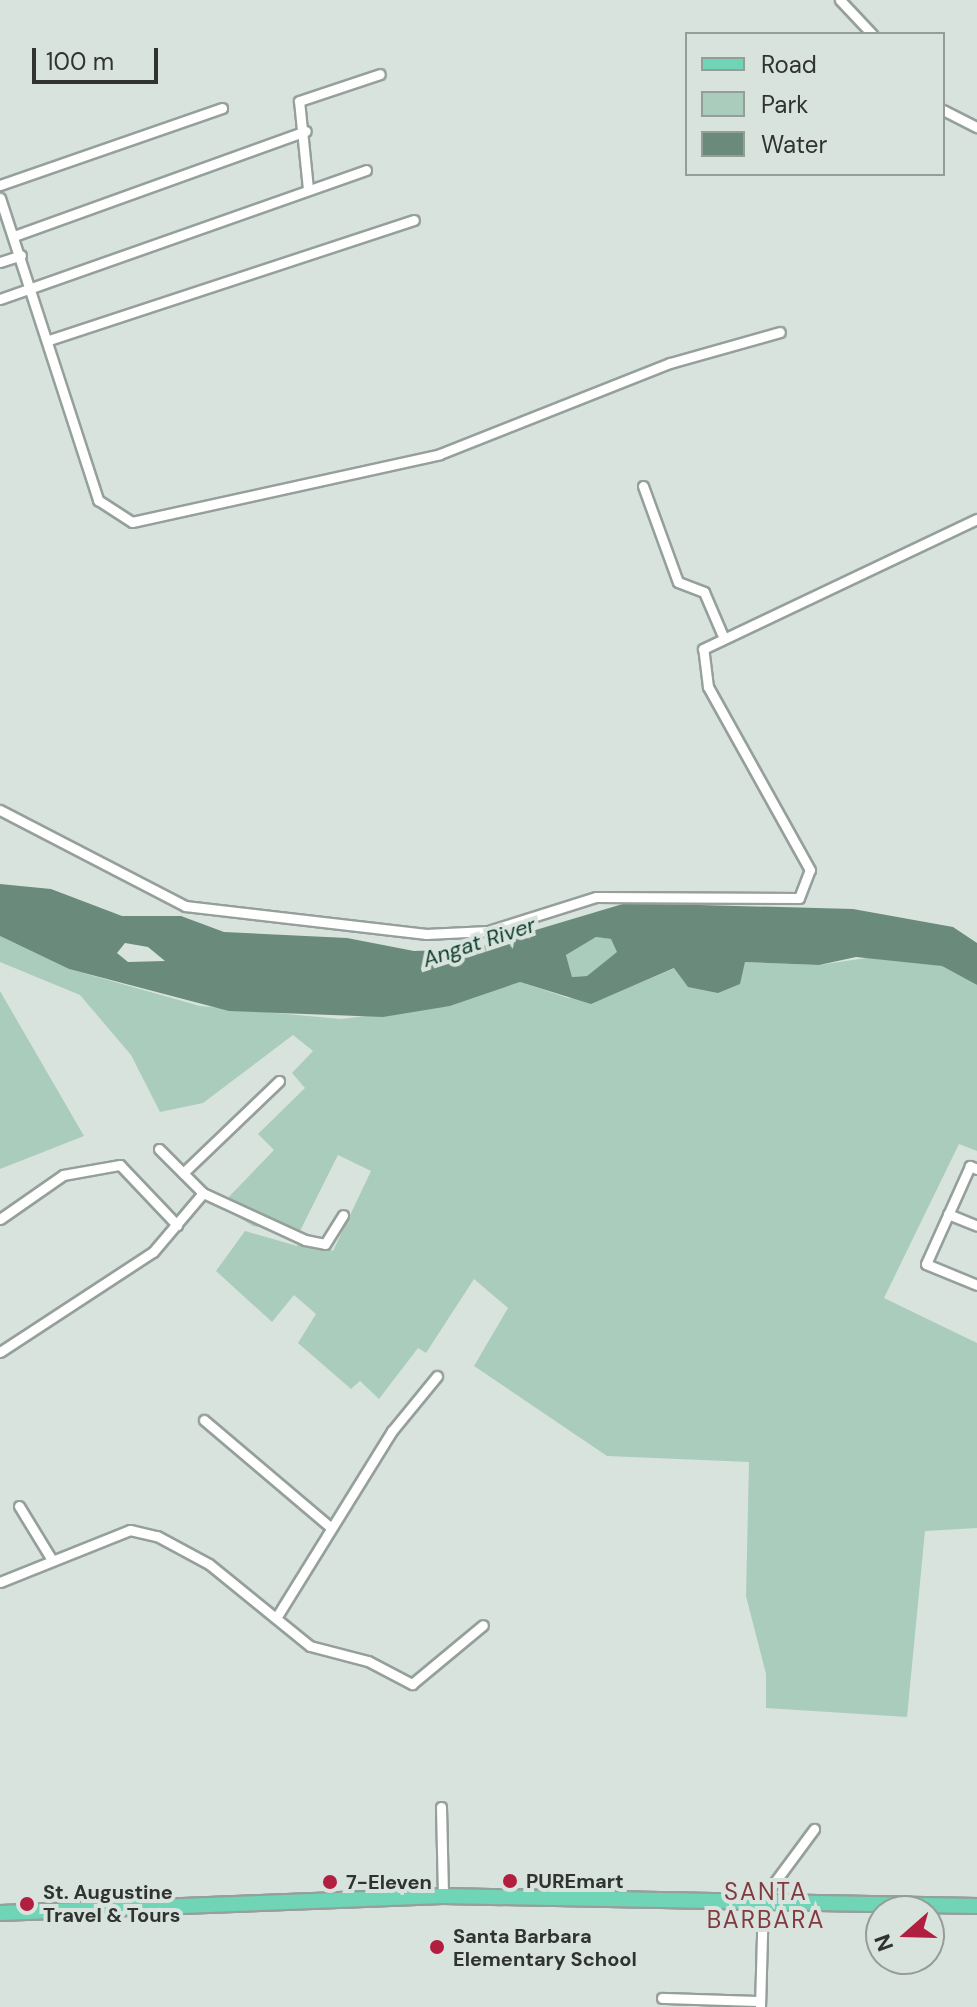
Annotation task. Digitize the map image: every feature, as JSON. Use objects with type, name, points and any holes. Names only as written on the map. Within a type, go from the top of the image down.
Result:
[{"type":"main road","points":[[0,1913],[443,1896],[977,1906]]},
{"type":"street","points":[[840,0],[870,32]]},
{"type":"street","points":[[308,189],[303,97],[380,74]]},
{"type":"street","points":[[0,185],[222,108]]},
{"type":"street","points":[[945,111],[977,127]]},
{"type":"street","points":[[14,236],[306,131]]},
{"type":"street","points":[[0,299],[366,170]]},
{"type":"street","points":[[0,198],[4,223],[14,236],[33,287],[98,500],[132,522],[158,521],[482,441],[596,390],[780,332]]},
{"type":"street","points":[[49,340],[414,220]]},
{"type":"street","points":[[0,262],[21,255]]},
{"type":"street","points":[[643,486],[678,582],[704,592],[722,634]]},
{"type":"street","points":[[0,810],[185,906],[426,934],[488,931],[596,897],[799,898],[810,870],[701,671],[703,649],[722,634],[977,519]]},
{"type":"street","points":[[183,1173],[279,1081]]},
{"type":"street","points":[[159,1149],[203,1193],[325,1244],[343,1215]]},
{"type":"street","points":[[0,1219],[63,1175],[120,1165],[177,1225]]},
{"type":"street","points":[[977,1169],[970,1166],[926,1264],[977,1285]]},
{"type":"street","points":[[0,1352],[112,1284],[177,1225],[203,1193]]},
{"type":"street","points":[[948,1214],[977,1226]]},
{"type":"street","points":[[276,1618],[330,1527],[437,1376]]},
{"type":"street","points":[[204,1420],[330,1527]]},
{"type":"street","points":[[19,1506],[52,1560]]},
{"type":"street","points":[[0,1582],[130,1530],[157,1536],[209,1564],[310,1646],[368,1661],[412,1684],[483,1625]]},
{"type":"street","points":[[441,1807],[443,1896]]},
{"type":"street","points":[[662,1998],[760,2004],[764,1900],[814,1829]]},
{"type":"green space","points":[[0,936],[69,969],[200,1006],[341,1019],[450,1006],[520,982],[568,998],[602,999],[675,968],[685,983],[740,979],[745,962],[819,965],[873,957],[942,966],[977,985],[977,1151],[959,1144],[884,1298],[977,1343],[977,1528],[925,1531],[907,1717],[766,1708],[766,1674],[746,1596],[749,1462],[607,1456],[474,1366],[508,1308],[474,1279],[426,1353],[418,1348],[379,1399],[360,1381],[351,1389],[298,1343],[316,1314],[294,1295],[272,1322],[216,1271],[245,1231],[297,1246],[304,1236],[333,1251],[371,1171],[338,1155],[299,1233],[253,1226],[220,1206],[274,1150],[258,1134],[305,1088],[292,1073],[313,1051],[293,1035],[203,1103],[160,1112],[131,1055],[80,995],[0,962]]},
{"type":"green space","points":[[596,937],[612,939],[618,952],[587,976],[572,977],[566,955]]},
{"type":"green space","points":[[0,991],[84,1136],[0,1169]]},
{"type":"water","points":[[0,884],[51,889],[122,916],[181,916],[224,932],[347,938],[414,951],[472,949],[626,903],[853,909],[953,927],[977,943],[977,985],[942,966],[856,957],[819,965],[745,962],[740,984],[718,993],[688,987],[674,968],[591,1004],[520,982],[450,1006],[383,1017],[229,1011],[69,969],[0,936]],"holes":[[[596,937],[611,939],[617,952],[587,976],[572,977],[566,955]],[[125,943],[148,947],[165,961],[128,962],[117,953]]]},
{"type":"place","name":"PUREmart","points":[[510,1881]]},
{"type":"place","name":"7-Eleven","points":[[330,1882]]},
{"type":"place","name":"St. Augustine Travel & Tours","points":[[27,1904]]},
{"type":"place","name":"Santa Barbara Elementary School","points":[[437,1947]]},
{"type":"district","name":"SANTA BARBARA","points":[[766,1906]]},
{"type":"water label","name":"Angat River","points":[[479,942]]}]
